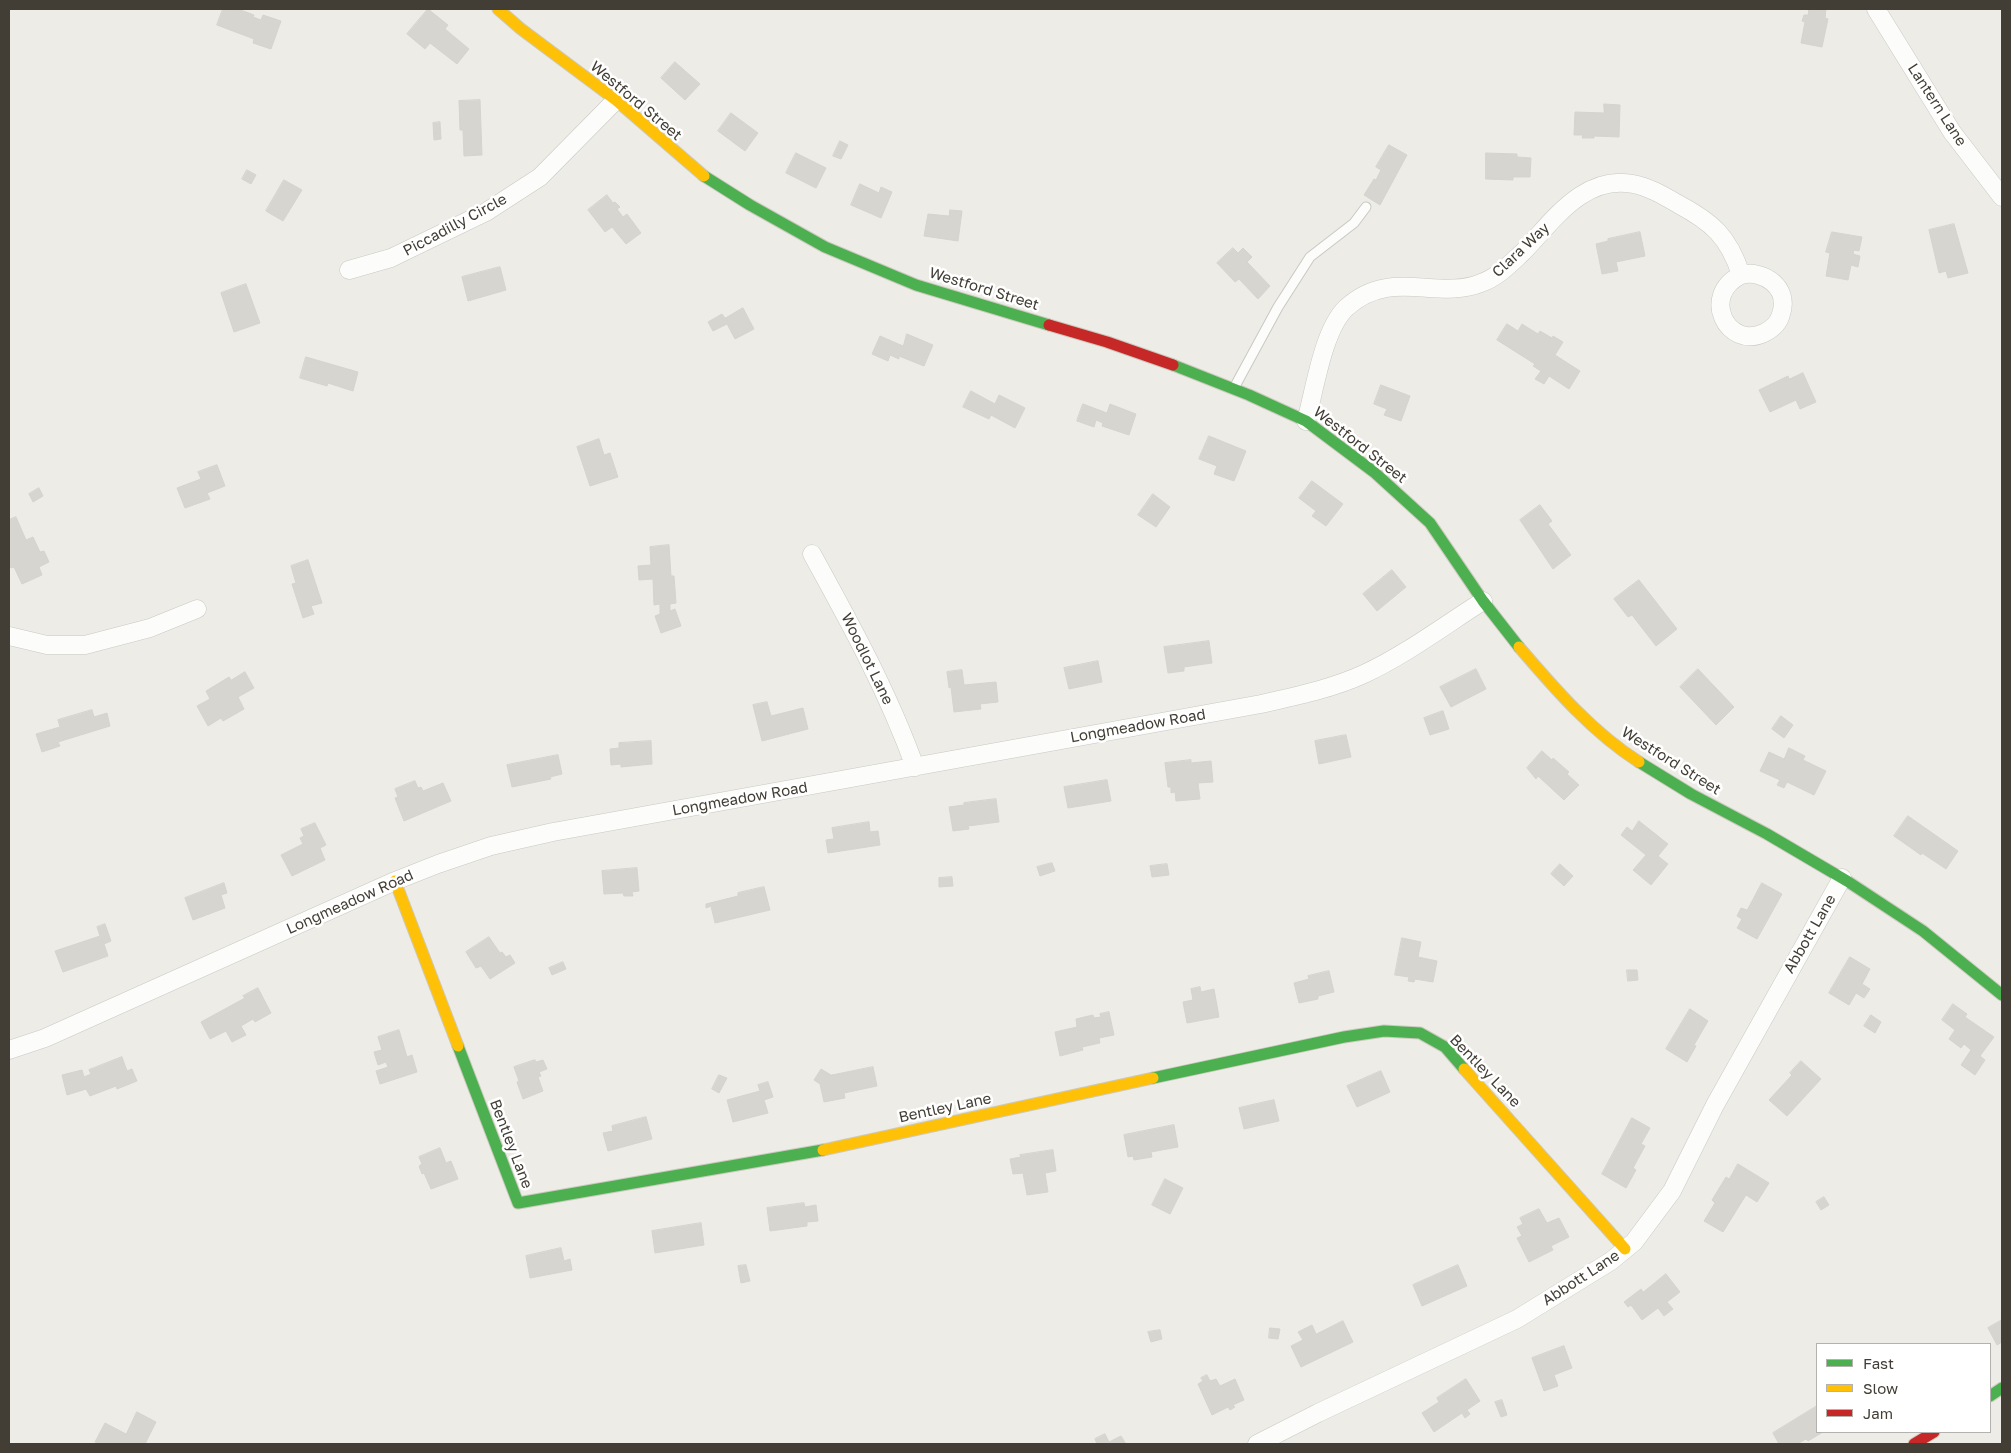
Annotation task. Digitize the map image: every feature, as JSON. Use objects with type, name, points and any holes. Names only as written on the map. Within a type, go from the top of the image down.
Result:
[{"type":"main road","name":"Westford Street","points":[[498,9],[521,29],[616,100],[706,177],[750,205],[825,247],[916,285],[1107,342],[1234,389],[1306,421],[1374,472],[1430,523],[1483,601],[1519,647],[1564,698],[1618,748],[1691,794],[1766,834],[1842,878],[1922,931],[2002,995]]},
{"type":"main road","name":"Bentley Lane","points":[[395,881],[518,1202],[815,1152],[1344,1037],[1384,1031],[1420,1033],[1445,1047],[1625,1249]]},
{"type":"main road","points":[[1991,1395],[2002,1388]]},
{"type":"main road","points":[[1914,1444],[1932,1433]]},
{"type":"street","name":"Lantern Lane","points":[[1876,9],[1952,132],[2002,197]]},
{"type":"street","name":"Piccadilly Circle","points":[[349,270],[391,258],[486,212],[540,177],[616,100]]},
{"type":"street","name":"Clara Way","points":[[1306,421],[1329,336],[1336,319],[1347,307],[1375,291],[1393,287],[1452,288],[1479,284],[1490,279],[1511,263],[1572,202],[1584,192],[1599,185],[1621,183],[1638,185],[1656,192],[1695,213],[1708,222],[1725,240],[1736,259],[1741,275]]},
{"type":"street","name":"Woodlot Lane","points":[[812,554],[872,667],[904,737],[915,767]]},
{"type":"street","name":"Longmeadow Road","points":[[9,1050],[45,1038],[395,881],[491,846],[553,832],[1261,704],[1320,691],[1365,673],[1483,601]]},
{"type":"street","points":[[9,636],[47,645],[85,645],[150,628],[197,609]]},
{"type":"street","name":"Abbott Lane","points":[[1257,1444],[1318,1413],[1517,1319],[1610,1261],[1634,1242],[1672,1191],[1715,1105],[1842,878]]},
{"type":"lane","points":[[1234,389],[1278,307],[1310,257],[1354,223],[1366,207]]},
{"type":"building","points":[[223,9],[238,9],[261,20],[263,15],[281,21],[271,49],[253,43],[254,39],[217,25]]},
{"type":"building","points":[[428,9],[448,25],[445,29],[469,49],[457,64],[430,43],[425,49],[407,34]]},
{"type":"building","points":[[1809,9],[1826,9],[1825,18],[1828,19],[1822,47],[1801,43],[1805,22],[1802,21],[1804,15],[1808,15]]},
{"type":"building","points":[[675,62],[700,84],[685,100],[661,78]]},
{"type":"building","points":[[480,100],[482,155],[464,156],[463,130],[460,130],[459,101]]},
{"type":"building","points":[[1604,104],[1620,105],[1619,137],[1594,136],[1594,138],[1582,138],[1583,135],[1574,135],[1575,112],[1604,113]]},
{"type":"building","points":[[731,113],[758,133],[745,151],[718,131]]},
{"type":"building","points":[[440,122],[441,139],[434,140],[433,123]]},
{"type":"building","points":[[840,141],[848,145],[841,159],[833,156]]},
{"type":"building","points":[[1389,145],[1407,155],[1380,205],[1364,195],[1381,170],[1376,167]]},
{"type":"building","points":[[796,153],[826,168],[816,188],[786,173]]},
{"type":"building","points":[[1486,153],[1517,154],[1517,157],[1531,158],[1530,177],[1513,177],[1513,180],[1486,179]]},
{"type":"building","points":[[247,170],[256,175],[251,184],[242,179]]},
{"type":"building","points":[[284,180],[302,190],[283,221],[266,211]]},
{"type":"building","points":[[860,184],[879,193],[881,187],[892,192],[881,218],[851,205]]},
{"type":"building","points":[[607,195],[613,203],[615,202],[620,207],[617,209],[623,217],[627,214],[641,233],[626,244],[612,227],[605,232],[588,210]]},
{"type":"building","points":[[950,210],[962,211],[958,241],[924,236],[928,214],[949,216]]},
{"type":"building","points":[[1954,224],[1968,273],[1948,278],[1946,271],[1939,273],[1929,230]]},
{"type":"building","points":[[1640,232],[1645,256],[1616,262],[1618,271],[1602,274],[1596,244],[1608,241],[1608,239]]},
{"type":"building","points":[[1832,232],[1862,237],[1859,251],[1854,250],[1853,254],[1860,256],[1858,267],[1851,265],[1848,280],[1826,276],[1830,253],[1826,252]]},
{"type":"building","points":[[1233,248],[1238,253],[1243,248],[1252,257],[1247,262],[1270,286],[1258,299],[1239,279],[1235,282],[1217,263]]},
{"type":"building","points":[[500,267],[506,290],[468,301],[462,277]]},
{"type":"building","points":[[246,284],[260,323],[234,332],[221,293]]},
{"type":"building","points":[[743,308],[754,329],[735,339],[727,324],[713,331],[708,322],[722,314],[725,318]]},
{"type":"building","points":[[1507,324],[1518,331],[1522,324],[1538,334],[1540,331],[1563,342],[1555,355],[1580,371],[1569,389],[1549,376],[1544,384],[1535,379],[1541,371],[1533,366],[1535,364],[1497,340]]},
{"type":"building","points":[[907,334],[933,345],[924,366],[899,356],[899,359],[890,355],[888,361],[872,354],[880,336],[903,346]]},
{"type":"building","points":[[306,357],[358,372],[353,391],[328,383],[327,386],[300,378]]},
{"type":"building","points":[[1803,373],[1816,402],[1800,409],[1796,400],[1770,412],[1759,390],[1788,376],[1789,379]]},
{"type":"building","points":[[1381,385],[1410,396],[1401,421],[1384,415],[1387,409],[1374,404]]},
{"type":"building","points":[[971,391],[995,404],[999,395],[1025,408],[1015,428],[991,415],[989,419],[963,407]]},
{"type":"building","points":[[1083,404],[1107,413],[1110,404],[1136,414],[1129,435],[1102,426],[1103,423],[1096,420],[1094,427],[1077,421]]},
{"type":"building","points":[[1209,436],[1246,451],[1234,481],[1214,474],[1217,466],[1199,459]]},
{"type":"building","points":[[599,439],[604,455],[610,453],[618,477],[590,486],[577,447]]},
{"type":"building","points":[[217,465],[225,486],[207,493],[210,499],[185,508],[177,488],[201,479],[198,472]]},
{"type":"building","points":[[1312,481],[1343,504],[1326,526],[1312,516],[1316,511],[1299,498]]},
{"type":"building","points":[[39,488],[43,496],[33,502],[29,494]]},
{"type":"building","points":[[1153,494],[1170,507],[1156,527],[1138,515]]},
{"type":"building","points":[[1540,505],[1552,521],[1548,524],[1571,555],[1553,569],[1520,520]]},
{"type":"building","points":[[16,517],[26,540],[33,537],[40,552],[44,551],[49,562],[39,567],[42,575],[22,584],[14,567],[11,568],[9,564],[9,520]]},
{"type":"building","points":[[669,545],[671,576],[674,576],[676,603],[670,604],[670,611],[675,609],[681,626],[661,633],[655,616],[660,614],[660,604],[654,605],[653,579],[639,580],[638,566],[651,565],[650,547]]},
{"type":"building","points":[[308,560],[322,603],[311,606],[314,614],[303,618],[292,584],[296,583],[291,566]]},
{"type":"building","points":[[1392,570],[1406,587],[1377,611],[1363,594]]},
{"type":"building","points":[[1639,580],[1677,629],[1656,646],[1632,615],[1628,617],[1614,599]]},
{"type":"building","points":[[1209,641],[1212,663],[1184,667],[1184,671],[1168,673],[1164,647]]},
{"type":"building","points":[[1098,661],[1102,682],[1069,689],[1064,668]]},
{"type":"building","points":[[1476,669],[1486,689],[1451,707],[1440,687]]},
{"type":"building","points":[[1698,669],[1734,707],[1716,725],[1680,687]]},
{"type":"building","points":[[962,670],[964,685],[996,682],[998,702],[980,704],[981,709],[954,712],[947,672]]},
{"type":"building","points":[[245,672],[254,688],[238,697],[244,709],[223,721],[221,718],[208,726],[197,706],[210,699],[206,691],[229,677],[231,680]]},
{"type":"building","points":[[767,702],[771,716],[803,708],[808,729],[762,741],[753,705]]},
{"type":"building","points":[[92,710],[94,717],[107,713],[110,726],[58,742],[60,746],[42,752],[36,734],[60,727],[58,720]]},
{"type":"building","points":[[1443,711],[1449,729],[1430,735],[1424,718]]},
{"type":"building","points":[[1781,716],[1793,725],[1784,738],[1772,729]]},
{"type":"building","points":[[1346,735],[1351,757],[1319,764],[1315,741]]},
{"type":"building","points":[[651,741],[652,764],[621,767],[621,764],[611,765],[610,749],[619,748],[619,743]]},
{"type":"building","points":[[1789,748],[1805,756],[1803,760],[1826,771],[1814,795],[1787,782],[1784,788],[1777,785],[1780,780],[1760,771],[1769,752],[1784,759]]},
{"type":"building","points":[[1542,751],[1569,772],[1567,774],[1579,785],[1564,800],[1538,776],[1536,779],[1527,768]]},
{"type":"building","points":[[558,755],[562,774],[550,777],[551,779],[512,787],[507,765]]},
{"type":"building","points":[[1191,760],[1191,763],[1211,761],[1213,782],[1198,783],[1200,799],[1176,801],[1175,792],[1171,793],[1171,787],[1168,787],[1165,763]]},
{"type":"building","points":[[1107,780],[1111,801],[1068,808],[1064,787]]},
{"type":"building","points":[[415,781],[418,788],[421,787],[423,791],[443,783],[451,801],[404,821],[395,798],[398,797],[395,789]]},
{"type":"building","points":[[996,799],[999,822],[968,826],[969,829],[953,831],[949,807]]},
{"type":"building","points":[[1908,816],[1958,851],[1946,869],[1922,853],[1921,855],[1894,836]]},
{"type":"building","points":[[1639,821],[1668,844],[1658,856],[1668,864],[1651,885],[1633,870],[1646,855],[1621,835],[1627,827],[1632,831]]},
{"type":"building","points":[[869,822],[870,832],[878,831],[880,845],[828,853],[826,840],[834,839],[832,828]]},
{"type":"building","points":[[315,823],[326,845],[320,848],[325,860],[292,876],[281,855],[303,844],[300,838],[304,836],[301,829]]},
{"type":"building","points":[[1052,863],[1055,871],[1040,876],[1037,867]]},
{"type":"building","points":[[1167,864],[1169,875],[1152,877],[1150,866]]},
{"type":"building","points":[[1560,864],[1573,876],[1564,886],[1551,874]]},
{"type":"building","points":[[637,868],[639,891],[632,892],[633,896],[624,896],[623,893],[604,894],[602,871]]},
{"type":"building","points":[[952,877],[953,886],[939,887],[939,878]]},
{"type":"building","points":[[224,883],[227,893],[221,895],[225,908],[193,920],[185,898]]},
{"type":"building","points":[[1762,883],[1782,894],[1757,939],[1737,928],[1742,919],[1737,916],[1741,908],[1747,910]]},
{"type":"building","points":[[764,887],[770,910],[715,923],[711,906],[706,908],[706,904],[738,896],[738,893]]},
{"type":"building","points":[[105,924],[111,941],[104,944],[108,956],[63,972],[55,951],[100,936],[97,927]]},
{"type":"building","points":[[489,937],[500,953],[502,952],[506,957],[510,955],[515,963],[490,979],[481,966],[476,968],[466,952]]},
{"type":"building","points":[[1402,938],[1421,942],[1418,957],[1437,961],[1433,982],[1415,979],[1414,982],[1408,981],[1409,977],[1395,975]]},
{"type":"building","points":[[1850,957],[1870,969],[1862,984],[1870,989],[1864,998],[1856,993],[1849,1005],[1829,993]]},
{"type":"building","points":[[563,962],[566,969],[552,975],[549,968]]},
{"type":"building","points":[[1627,970],[1637,970],[1638,980],[1628,981]]},
{"type":"building","points":[[1329,971],[1334,992],[1318,996],[1318,999],[1299,1003],[1294,983],[1309,979],[1308,976]]},
{"type":"building","points":[[1200,987],[1201,992],[1214,989],[1219,1017],[1187,1023],[1183,1002],[1193,1000],[1191,989]]},
{"type":"building","points":[[258,988],[271,1013],[255,1022],[253,1019],[241,1026],[246,1035],[232,1042],[226,1031],[210,1039],[201,1022],[245,998],[243,996]]},
{"type":"building","points":[[1953,1004],[1967,1014],[1965,1017],[1994,1037],[1980,1056],[1985,1060],[1975,1075],[1961,1065],[1971,1050],[1964,1044],[1961,1048],[1949,1039],[1955,1030],[1942,1020]]},
{"type":"building","points":[[1690,1009],[1708,1021],[1694,1045],[1696,1046],[1687,1062],[1666,1049]]},
{"type":"building","points":[[1109,1012],[1114,1035],[1099,1038],[1100,1043],[1082,1047],[1083,1050],[1060,1056],[1055,1032],[1077,1027],[1076,1019],[1093,1015],[1094,1018],[1101,1017],[1100,1014]]},
{"type":"building","points":[[1871,1015],[1881,1022],[1875,1033],[1864,1026]]},
{"type":"building","points":[[399,1030],[407,1057],[412,1055],[417,1072],[380,1084],[376,1071],[388,1067],[386,1062],[378,1065],[374,1052],[382,1050],[378,1037]]},
{"type":"building","points":[[122,1057],[127,1071],[132,1069],[137,1081],[117,1089],[116,1086],[90,1096],[86,1089],[67,1095],[62,1075],[82,1070],[84,1077],[91,1074],[89,1070]]},
{"type":"building","points":[[535,1060],[536,1062],[543,1060],[547,1069],[539,1072],[541,1076],[538,1077],[543,1091],[523,1099],[514,1067]]},
{"type":"building","points":[[1801,1061],[1821,1079],[1787,1116],[1769,1100],[1792,1075],[1790,1073]]},
{"type":"building","points":[[873,1067],[877,1086],[844,1093],[845,1098],[824,1102],[820,1084],[814,1080],[821,1069],[831,1075]]},
{"type":"building","points":[[1381,1071],[1390,1092],[1357,1107],[1347,1086]]},
{"type":"building","points":[[719,1075],[727,1078],[719,1093],[712,1089]]},
{"type":"building","points":[[768,1082],[773,1097],[764,1100],[768,1113],[733,1122],[727,1100],[760,1091],[758,1085]]},
{"type":"building","points":[[1274,1100],[1279,1121],[1244,1129],[1239,1108]]},
{"type":"building","points":[[646,1117],[652,1139],[608,1151],[603,1133],[613,1131],[612,1126]]},
{"type":"building","points":[[1632,1118],[1650,1128],[1641,1144],[1645,1146],[1633,1168],[1636,1170],[1626,1188],[1602,1174]]},
{"type":"building","points":[[1174,1125],[1178,1147],[1151,1152],[1152,1157],[1134,1160],[1133,1156],[1128,1157],[1124,1135]]},
{"type":"building","points":[[440,1148],[446,1163],[451,1161],[458,1179],[431,1189],[419,1166],[422,1164],[419,1157]]},
{"type":"building","points":[[1053,1150],[1056,1171],[1045,1173],[1048,1192],[1027,1195],[1023,1173],[1013,1174],[1010,1159],[1021,1157],[1020,1155]]},
{"type":"building","points":[[1738,1164],[1769,1183],[1757,1202],[1746,1195],[1723,1232],[1704,1221],[1715,1203],[1712,1200],[1726,1177],[1729,1179]]},
{"type":"building","points":[[1165,1179],[1183,1188],[1170,1214],[1152,1205]]},
{"type":"building","points":[[1824,1197],[1829,1205],[1821,1210],[1816,1202]]},
{"type":"building","points":[[804,1203],[805,1207],[816,1205],[818,1221],[807,1222],[807,1226],[770,1231],[767,1208]]},
{"type":"building","points":[[1539,1209],[1547,1223],[1559,1218],[1569,1237],[1551,1246],[1553,1250],[1529,1262],[1517,1238],[1522,1236],[1517,1227],[1523,1224],[1520,1218]]},
{"type":"building","points":[[701,1223],[704,1245],[655,1253],[652,1231]]},
{"type":"building","points":[[561,1248],[564,1261],[570,1259],[572,1270],[530,1278],[526,1256]]},
{"type":"building","points":[[746,1265],[750,1281],[741,1283],[738,1266]]},
{"type":"building","points":[[1458,1265],[1467,1286],[1422,1306],[1413,1285]]},
{"type":"building","points":[[1666,1274],[1680,1292],[1667,1302],[1673,1309],[1664,1316],[1658,1308],[1642,1320],[1631,1305],[1628,1307],[1624,1302],[1641,1289],[1643,1292]]},
{"type":"building","points":[[2002,1320],[2002,1342],[1997,1345],[1988,1328]]},
{"type":"building","points":[[1343,1321],[1353,1342],[1301,1367],[1291,1346],[1303,1340],[1298,1332],[1312,1325],[1316,1334]]},
{"type":"building","points":[[1270,1328],[1280,1329],[1278,1339],[1269,1338]]},
{"type":"building","points":[[1160,1330],[1162,1339],[1151,1342],[1148,1332]]},
{"type":"building","points":[[1564,1346],[1572,1368],[1554,1375],[1558,1386],[1544,1391],[1532,1358]]},
{"type":"building","points":[[1207,1375],[1210,1381],[1216,1379],[1220,1386],[1235,1379],[1244,1400],[1233,1405],[1235,1407],[1230,1410],[1228,1407],[1212,1415],[1198,1384],[1203,1381],[1201,1378]]},
{"type":"building","points":[[1466,1379],[1480,1401],[1467,1410],[1470,1414],[1465,1418],[1462,1413],[1434,1432],[1422,1413],[1439,1402],[1437,1398]]},
{"type":"building","points":[[1502,1400],[1507,1415],[1501,1417],[1495,1402]]},
{"type":"building","points":[[1816,1407],[1816,1433],[1821,1433],[1808,1441],[1806,1439],[1797,1444],[1779,1444],[1773,1433]]},
{"type":"building","points":[[137,1412],[156,1422],[145,1444],[99,1444],[95,1442],[105,1423],[126,1434]]},
{"type":"building","points":[[1105,1434],[1109,1442],[1121,1436],[1126,1444],[1097,1444],[1095,1439]]},
{"type":"traffic: fast","points":[[704,176],[750,205],[825,247],[916,285],[1049,325]]},
{"type":"traffic: fast","points":[[1173,365],[1249,395],[1306,421],[1374,472],[1430,523],[1483,601],[1519,647]]},
{"type":"traffic: fast","points":[[1639,762],[1691,794],[1767,834],[1847,881],[1923,931],[2002,995]]},
{"type":"traffic: fast","points":[[1153,1078],[1344,1037],[1384,1031],[1420,1033],[1445,1047],[1464,1069]]},
{"type":"traffic: fast","points":[[458,1046],[518,1203],[823,1150]]},
{"type":"traffic: fast","points":[[1991,1395],[2002,1388]]},
{"type":"traffic: slow","points":[[498,9],[521,29],[616,100],[704,176]]},
{"type":"traffic: slow","points":[[1519,647],[1560,694],[1590,724],[1639,762]]},
{"type":"traffic: slow","points":[[395,881],[458,1046]]},
{"type":"traffic: slow","points":[[1464,1069],[1625,1249]]},
{"type":"traffic: slow","points":[[823,1150],[1153,1078]]},
{"type":"traffic: jam","points":[[1049,325],[1107,342],[1173,365]]},
{"type":"traffic: jam","points":[[1914,1444],[1932,1433]]}]
